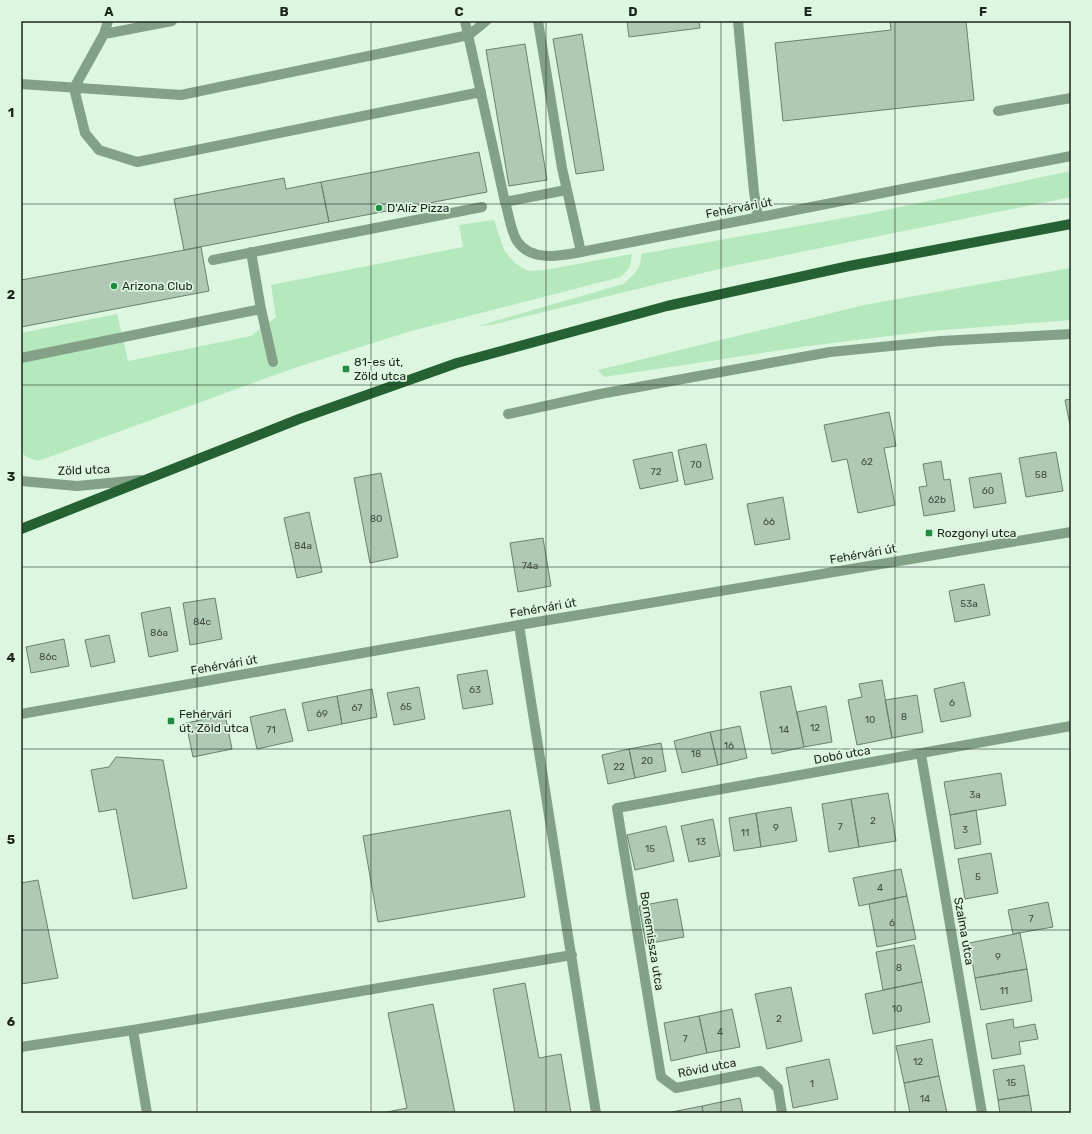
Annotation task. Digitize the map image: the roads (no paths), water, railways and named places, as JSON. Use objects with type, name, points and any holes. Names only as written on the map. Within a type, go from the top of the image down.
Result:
[{"type":"main road","points":[[21,530],[299,419],[457,363],[667,306],[849,266],[1071,224]]},
{"type":"street","points":[[108,21],[104,34],[74,88],[85,133],[99,150],[137,162],[481,92]]},
{"type":"street","points":[[104,34],[172,21]]},
{"type":"street","name":"Fehérvári út","points":[[465,21],[512,228],[518,241],[527,251],[541,256],[560,256],[1071,156]]},
{"type":"street","points":[[21,84],[181,95],[469,35],[486,21]]},
{"type":"street","points":[[538,21],[555,132],[566,190],[581,252]]},
{"type":"street","points":[[738,21],[754,192],[758,218]]},
{"type":"street","points":[[998,111],[1071,98]]},
{"type":"street","points":[[505,202],[566,190]]},
{"type":"street","points":[[213,260],[482,207]]},
{"type":"street","points":[[251,252],[261,309],[273,362]]},
{"type":"street","points":[[21,358],[261,309]]},
{"type":"street","points":[[508,414],[600,394],[830,352],[941,341],[1071,334]]},
{"type":"street","name":"Zöld utca","points":[[21,481],[77,486],[148,480]]},
{"type":"street","name":"Fehérvári út","points":[[21,714],[519,625],[1071,532]]},
{"type":"street","points":[[519,625],[596,1113]]},
{"type":"street","name":"Dobó utca","points":[[617,808],[1071,726]]},
{"type":"street","name":"Szalma utca","points":[[921,754],[982,1113]]},
{"type":"street","name":"Bornemissza utca","points":[[617,808],[661,1077]]},
{"type":"street","points":[[21,1047],[133,1030],[572,955]]},
{"type":"street","points":[[133,1030],[147,1113]]},
{"type":"street","name":"Rövid utca","points":[[661,1077],[676,1088],[760,1070],[778,1088],[782,1113]]},
{"type":"place","name":"D'Alíz Pizza","points":[[379,208]]},
{"type":"place","name":"Arizona Club","points":[[114,286]]},
{"type":"place","name":"81-es út, Zöld utca","points":[[346,369]]},
{"type":"place","name":"Rozgonyi utca","points":[[929,533]]},
{"type":"place","name":"Fehérvári út, Zöld utca","points":[[171,721]]}]
